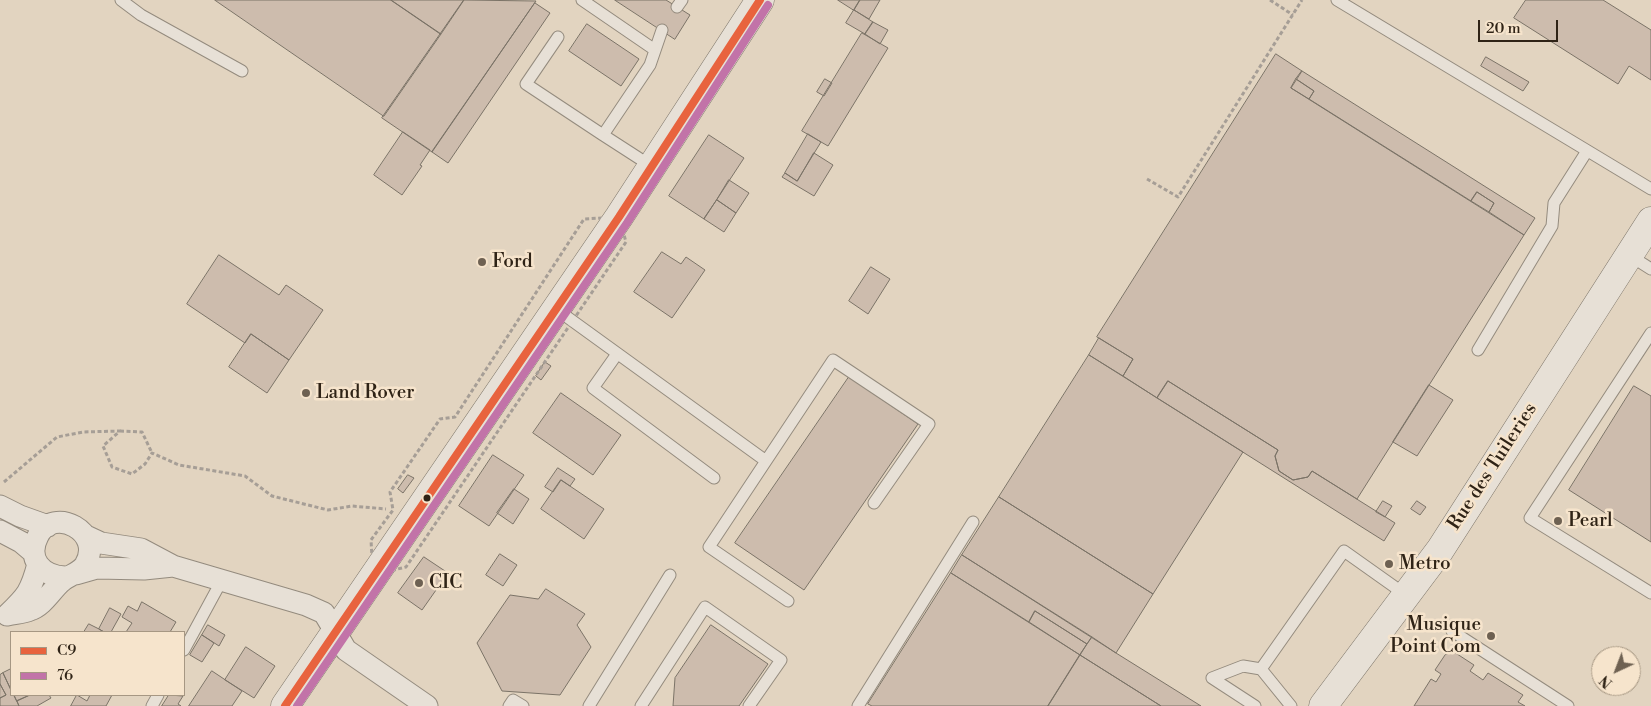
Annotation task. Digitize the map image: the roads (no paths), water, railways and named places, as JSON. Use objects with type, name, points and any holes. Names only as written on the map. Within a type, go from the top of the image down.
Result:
[{"type":"main road","points":[[285,706],[556,309],[760,0]]},
{"type":"main road","name":"Rue des Tuileries","points":[[1323,706],[1440,550],[1640,262],[1651,221]]},
{"type":"street","points":[[0,506],[20,516],[48,526]]},
{"type":"street","points":[[4,616],[31,589],[36,559],[34,543],[39,533],[48,526],[58,522],[68,523],[78,528],[86,536],[101,543],[141,550],[173,566],[324,612],[346,650],[427,706]]},
{"type":"street","points":[[0,531],[21,542],[45,572],[54,577],[70,576],[97,568],[144,569],[173,566]]},
{"type":"street","points":[[4,616],[31,610],[70,576],[84,567],[88,557],[89,546],[86,536]]},
{"type":"lane","points":[[121,0],[141,15],[242,71]]},
{"type":"lane","points":[[582,0],[655,50]]},
{"type":"lane","points":[[1337,0],[1651,189]]},
{"type":"lane","points":[[603,135],[650,66],[662,30]]},
{"type":"lane","points":[[558,37],[526,84],[652,166]]},
{"type":"lane","points":[[1478,350],[1552,226],[1554,202],[1587,151]]},
{"type":"lane","points":[[556,309],[766,461]]},
{"type":"lane","points":[[1651,334],[1530,518],[1651,592]]},
{"type":"lane","points":[[617,354],[593,388],[714,478]]},
{"type":"lane","points":[[788,601],[709,547],[833,360],[929,424],[874,503]]},
{"type":"lane","points":[[858,706],[973,522]]},
{"type":"lane","points":[[1261,669],[1344,552],[1406,595]]},
{"type":"lane","points":[[589,706],[670,575]]},
{"type":"lane","points":[[185,648],[222,580]]},
{"type":"lane","points":[[641,706],[705,607],[781,660],[750,706]]},
{"type":"lane","points":[[1452,632],[1568,706]]},
{"type":"lane","points":[[1255,706],[1212,678],[1243,666],[1261,669],[1291,706]]},
{"type":"lane","points":[[509,706],[513,700],[523,706]]},
{"type":"place","name":"Ford","points":[[482,262]]},
{"type":"place","name":"Land Rover","points":[[306,393]]},
{"type":"place","name":"Pearl","points":[[1558,521]]},
{"type":"place","name":"Metro","points":[[1389,564]]},
{"type":"place","name":"CIC","points":[[419,583]]},
{"type":"place","name":"Musique Point Com","points":[[1491,636]]}]
